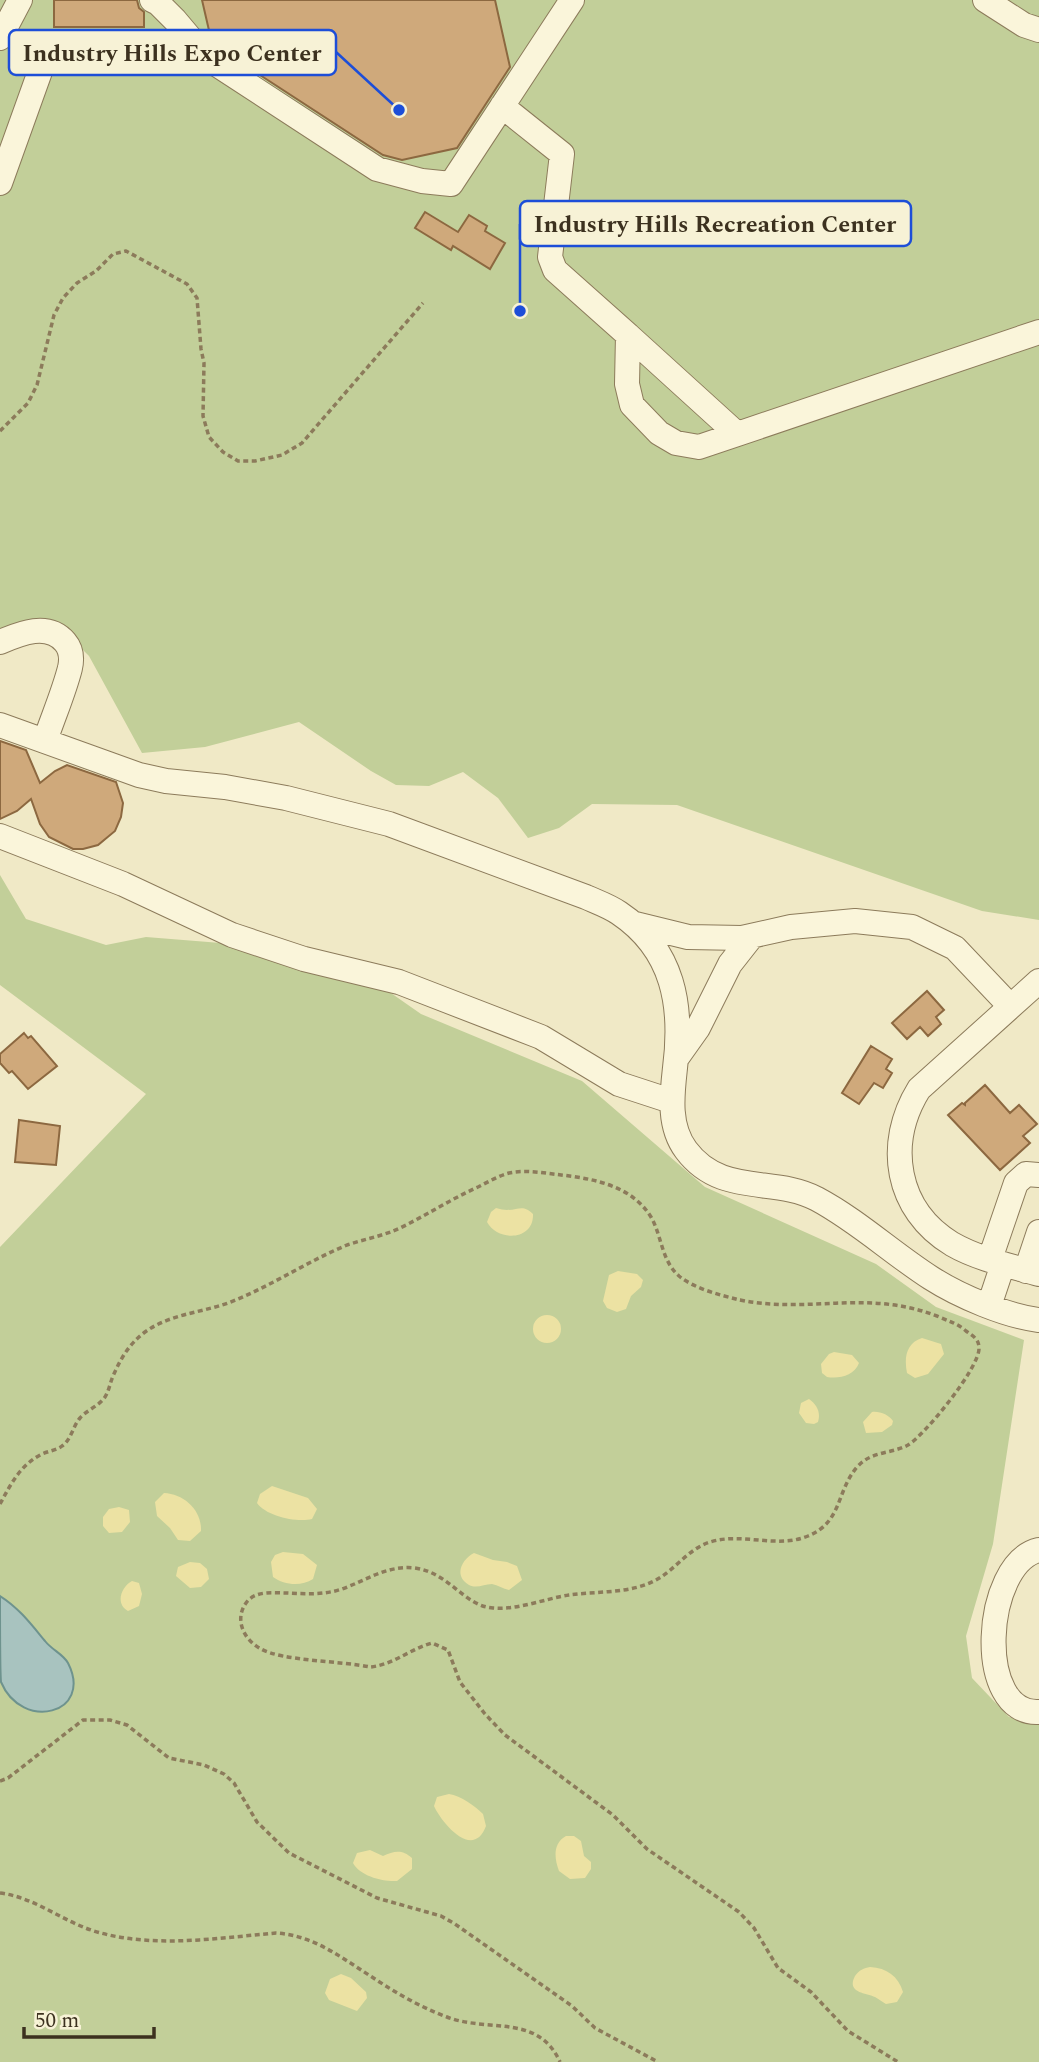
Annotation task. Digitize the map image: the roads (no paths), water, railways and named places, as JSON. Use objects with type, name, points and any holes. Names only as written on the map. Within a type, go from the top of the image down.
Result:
[{"type":"street","points":[[0,38],[21,0]]},
{"type":"street","points":[[152,0],[175,20],[207,58],[377,169],[422,181],[451,184],[572,0]]},
{"type":"street","points":[[985,0],[1024,25],[1039,30]]},
{"type":"street","points":[[0,183],[47,52]]},
{"type":"street","points":[[502,106],[562,154],[550,257],[555,270],[737,434]]},
{"type":"street","points":[[628,335],[627,384],[632,405],[659,433],[676,443],[699,447],[1039,332]]},
{"type":"street","points":[[0,642],[27,632],[48,630],[60,636],[70,648],[70,666],[45,741]]},
{"type":"street","points":[[0,725],[139,775],[286,798],[389,824],[617,911],[650,939],[674,986],[678,1011],[677,1059],[671,1101],[675,1128],[686,1150],[706,1170],[737,1183],[814,1197],[850,1218],[932,1279],[1019,1318],[1039,1320]]},
{"type":"street","points":[[0,836],[123,884],[232,934],[304,959],[399,982],[541,1037],[620,1084],[671,1101]]},
{"type":"street","points":[[634,924],[688,937],[743,938],[791,927],[855,920],[912,927],[955,948],[1010,1006]]},
{"type":"street","points":[[677,1059],[698,1028],[730,964],[752,936]]},
{"type":"street","points":[[1014,1267],[955,1246],[918,1215],[900,1174],[902,1126],[908,1106],[919,1089],[1039,981]]},
{"type":"street","points":[[1014,1267],[1016,1184],[1026,1174],[1039,1175]]},
{"type":"street","points":[[989,1306],[1039,1233]]},
{"type":"street","points":[[1039,1550],[1022,1557],[1014,1566],[997,1606],[995,1620],[996,1672],[1000,1685],[1016,1705],[1039,1712]]},
{"type":"water","points":[[0,1596],[19,1611],[68,1663],[73,1681],[71,1695],[64,1705],[52,1710],[38,1711],[24,1707],[11,1698],[1,1682]]},
{"type":"place","name":"Industry Hills Expo Center","points":[[399,110]]},
{"type":"place","name":"Industry Hills Recreation Center","points":[[520,311]]}]
